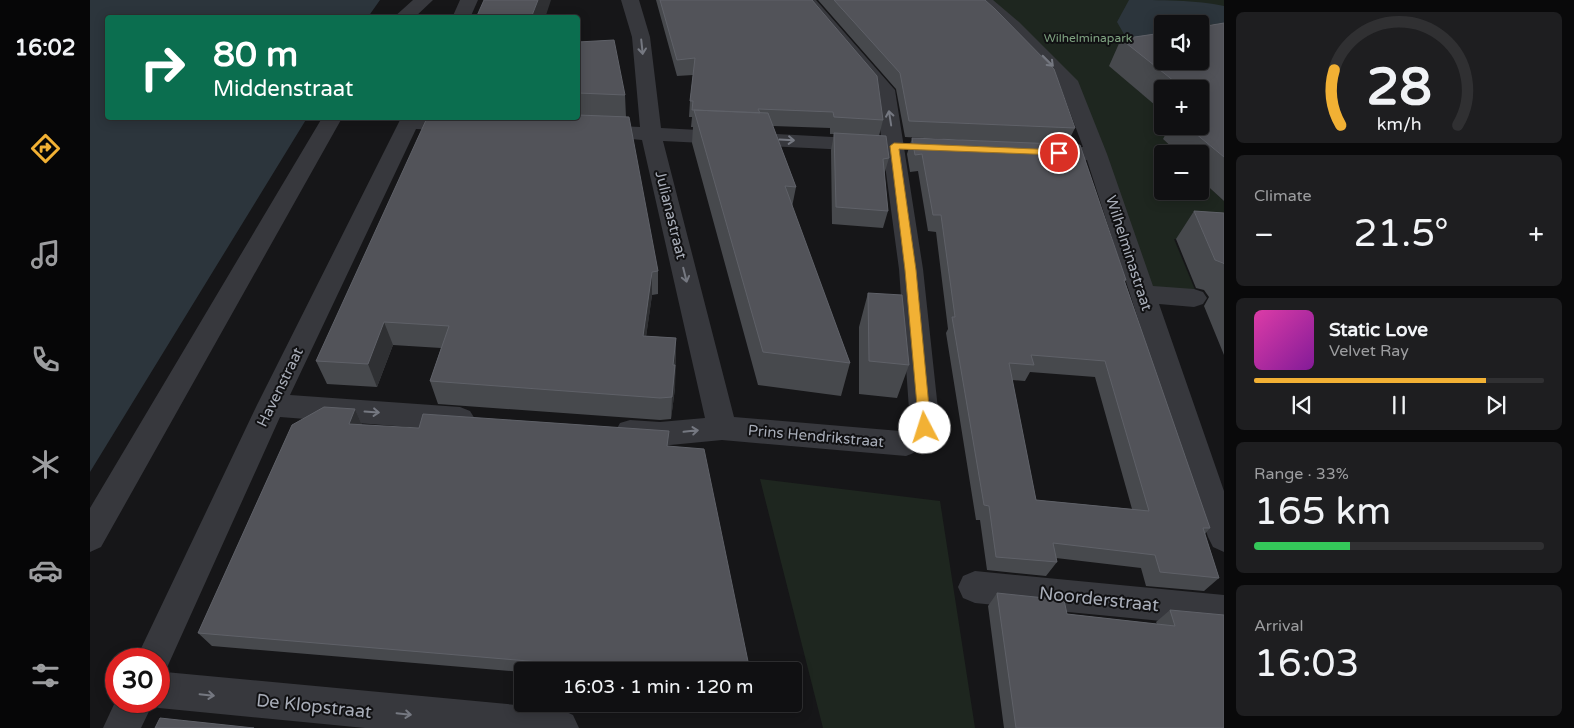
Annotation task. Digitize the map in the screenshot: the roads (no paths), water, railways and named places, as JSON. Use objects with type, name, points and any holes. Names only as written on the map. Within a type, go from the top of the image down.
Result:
[{"type":"street","points":[[406,15],[424,0]]},
{"type":"street","points":[[462,15],[469,0]]},
{"type":"street","name":"Julianastraat","points":[[630,0],[640,37],[651,134],[722,428]]},
{"type":"street","name":"Prins Hendrikstraat","points":[[722,428],[906,444],[925,428],[911,270],[904,146],[885,90],[807,0]]},
{"type":"street","name":"Wilhelminastraat","points":[[983,0],[1013,26],[1068,80],[1096,154],[1224,538]]},
{"type":"street","points":[[90,537],[331,120]]},
{"type":"street","points":[[410,120],[476,125]]},
{"type":"street","name":"Havenstraat","points":[[159,648],[271,405],[410,120]]},
{"type":"street","points":[[573,130],[904,146]]},
{"type":"street","points":[[1028,151],[1096,154]]},
{"type":"street","points":[[1142,294],[1194,298]]},
{"type":"street","points":[[271,405],[484,421]]},
{"type":"street","points":[[602,430],[660,434],[722,428]]},
{"type":"street","name":"Noorderstraat","points":[[975,587],[1224,611]]},
{"type":"street","name":"De Klopstraat","points":[[170,691],[470,724],[560,728]]},
{"type":"street","points":[[122,728],[129,713]]},
{"type":"park label","name":"Wilhelminapark","points":[[1088,38]]}]
